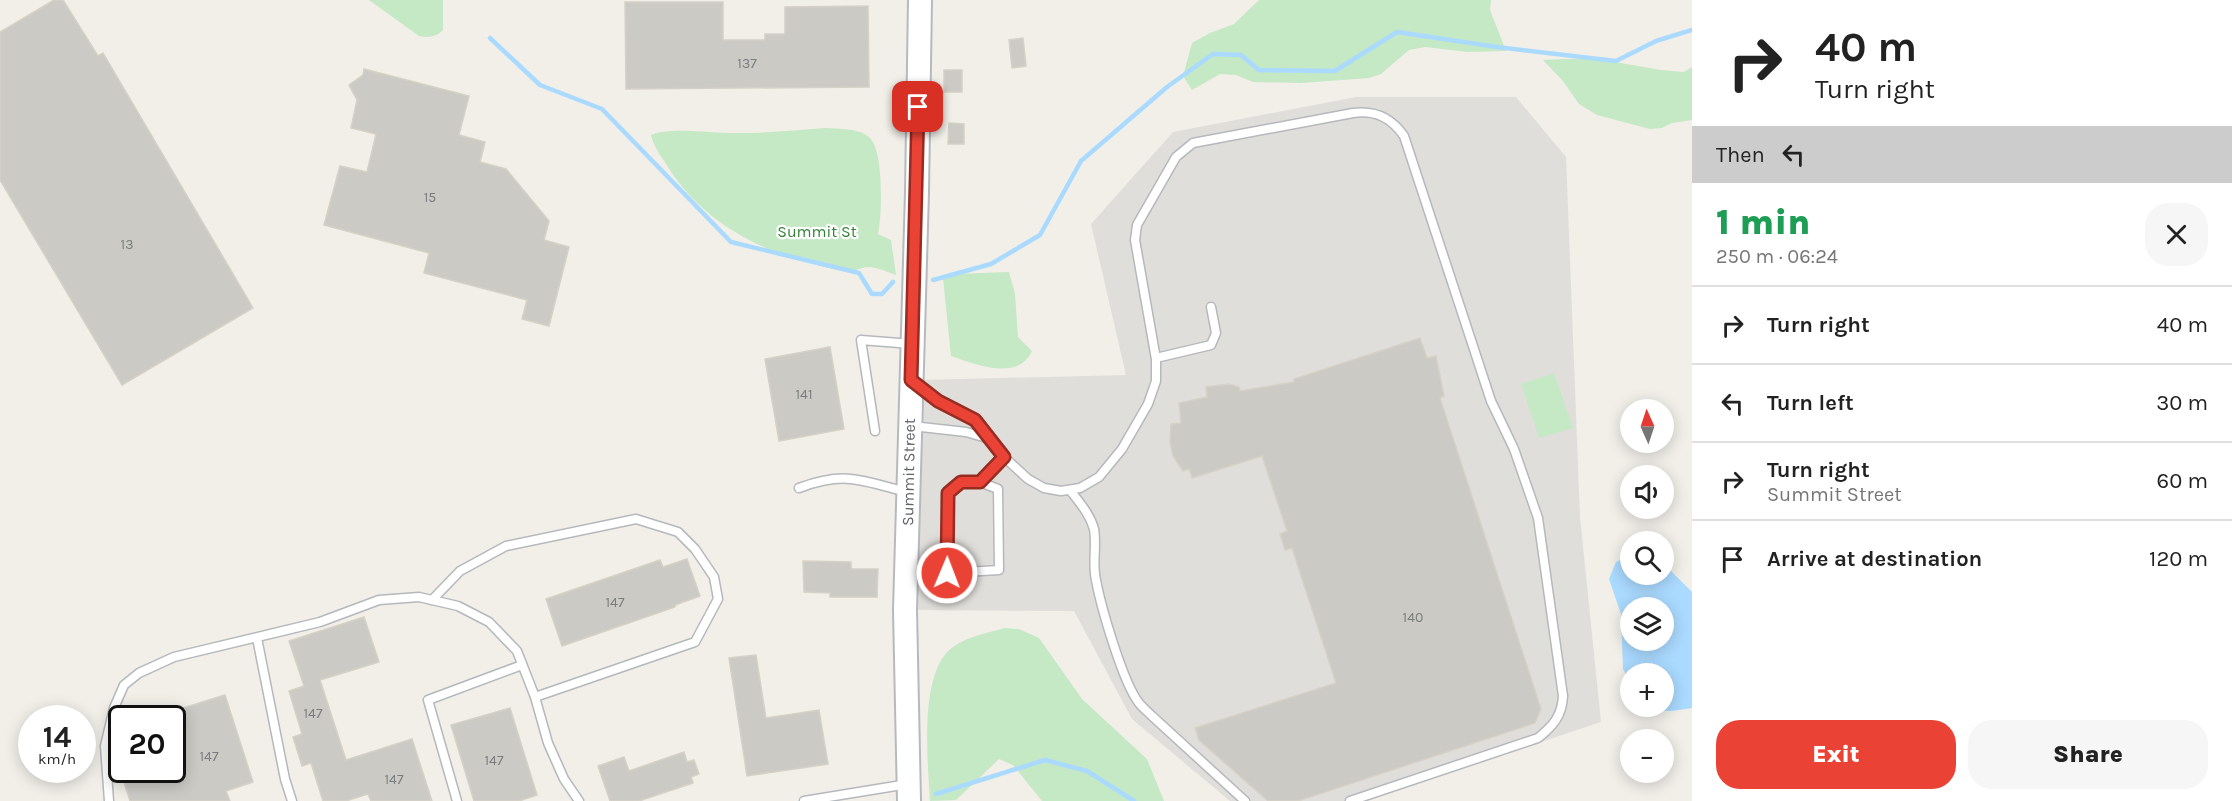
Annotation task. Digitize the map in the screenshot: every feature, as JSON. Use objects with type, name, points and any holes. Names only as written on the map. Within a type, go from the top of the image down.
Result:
[{"type":"main road","name":"Summit Street","points":[[909,792],[905,610],[920,0]]},
{"type":"lane","points":[[911,380],[938,401],[975,420],[1004,457],[1028,479],[1044,488],[1061,491],[1080,488],[1099,477],[1122,449],[1156,381],[1156,357],[1135,240],[1137,225],[1176,157],[1185,147],[1213,138],[1368,111],[1384,116],[1397,126],[1404,136],[1491,401],[1514,449],[1538,518],[1563,696],[1562,709],[1553,727],[1538,738],[1350,801]]},
{"type":"lane","points":[[1156,357],[1211,345],[1216,333],[1211,307]]},
{"type":"lane","points":[[875,431],[861,340],[912,344]]},
{"type":"lane","points":[[909,426],[966,432],[991,439]]},
{"type":"lane","points":[[980,482],[998,489],[999,570],[947,573],[948,493],[961,482],[980,482],[1004,457]]},
{"type":"lane","points":[[799,488],[823,480],[854,478],[908,493]]},
{"type":"lane","points":[[1070,490],[1089,517],[1094,530],[1096,583],[1118,654],[1135,696],[1152,716],[1245,801]]},
{"type":"lane","points":[[432,600],[460,571],[506,546],[636,519],[678,532],[694,549],[714,578],[718,598],[695,642],[535,697]]},
{"type":"lane","points":[[108,801],[105,746],[114,708],[124,685],[139,673],[174,657],[320,622],[379,600],[419,597],[458,606],[489,622],[517,651],[535,697],[548,743],[564,779],[579,801]]},
{"type":"lane","points":[[257,638],[285,779],[292,801]]},
{"type":"lane","points":[[457,801],[428,700],[522,665]]},
{"type":"lane","points":[[804,801],[909,792]]},
{"type":"shaded area","points":[[1356,97],[1516,97],[1566,157],[1580,517],[1601,722],[1364,801],[1230,801],[1132,719],[1074,611],[915,610],[918,380],[1126,375],[1091,224],[1173,132]]},
{"type":"green space","points":[[369,0],[443,0],[443,30],[432,36],[419,36]]},
{"type":"green space","points":[[1259,0],[1491,0],[1490,10],[1506,51],[1468,52],[1425,47],[1409,50],[1381,74],[1369,78],[1301,83],[1253,82],[1236,75],[1220,74],[1192,90],[1183,76],[1192,43],[1234,24]]},
{"type":"green space","points":[[1592,58],[1661,70],[1684,72],[1692,67],[1692,120],[1650,129],[1597,115],[1579,104],[1563,81],[1543,60]]},
{"type":"green space","name":"Summit St","points":[[825,128],[861,132],[875,145],[881,184],[878,234],[891,240],[896,275],[870,267],[847,271],[818,265],[768,249],[744,237],[722,224],[702,208],[684,189],[658,151],[651,135],[669,131],[751,133]]},
{"type":"green space","points":[[1009,272],[1015,294],[1018,337],[1032,351],[1017,366],[1007,368],[983,366],[951,356],[943,278],[956,274]]},
{"type":"green space","points":[[1554,373],[1573,428],[1539,438],[1521,384]]},
{"type":"green space","points":[[1005,628],[1019,629],[1039,638],[1082,699],[1147,759],[1164,801],[1042,801],[1013,765],[999,759],[956,800],[930,801],[927,742],[930,696],[934,676],[942,659],[953,647],[972,637]]},
{"type":"water","points":[[1620,560],[1620,585],[1674,585],[1674,574],[1692,592],[1692,708],[1674,710],[1674,663],[1623,663],[1622,651],[1674,651],[1674,597],[1620,597],[1620,611],[1609,579],[1616,562]]},
{"type":"building","points":[[54,0],[63,0],[98,56],[103,53],[253,308],[122,385],[0,180],[0,32]]},
{"type":"building","points":[[625,2],[723,2],[723,40],[765,40],[765,34],[785,34],[785,7],[868,6],[869,87],[626,89]]},
{"type":"building","points":[[1023,38],[1026,66],[1012,68],[1009,40]]},
{"type":"building","points":[[364,69],[469,96],[459,135],[485,142],[480,162],[506,169],[549,221],[544,240],[569,247],[549,326],[522,319],[527,300],[424,273],[429,253],[324,225],[340,166],[367,172],[376,134],[351,128],[357,100],[349,85],[363,75]]},
{"type":"building","points":[[944,70],[962,70],[962,92],[944,92]]},
{"type":"building","points":[[949,123],[964,124],[964,144],[948,144]]},
{"type":"building","points":[[1420,338],[1427,358],[1436,356],[1444,396],[1440,398],[1541,709],[1535,723],[1298,801],[1268,801],[1199,740],[1195,728],[1336,683],[1292,548],[1285,550],[1280,534],[1287,531],[1262,456],[1192,478],[1189,469],[1183,471],[1173,456],[1170,442],[1171,424],[1181,423],[1179,403],[1207,397],[1206,387],[1229,384],[1239,387],[1240,391],[1294,382],[1294,379]]},
{"type":"building","points":[[830,347],[844,429],[779,441],[765,359]]},
{"type":"building","points":[[687,559],[700,596],[675,605],[675,607],[562,646],[546,599],[660,560],[663,567]]},
{"type":"building","points":[[803,561],[851,562],[851,569],[878,569],[877,597],[830,597],[830,593],[804,592]]},
{"type":"building","points":[[364,617],[379,662],[320,680],[346,760],[412,739],[432,801],[371,801],[368,794],[346,801],[323,801],[311,763],[302,766],[293,737],[302,734],[289,691],[304,686],[289,641]]},
{"type":"building","points":[[756,655],[766,718],[819,710],[828,764],[747,776],[729,658]]},
{"type":"building","points":[[225,695],[253,782],[226,791],[230,801],[130,801],[124,783],[186,783],[186,707]]},
{"type":"building","points":[[510,708],[537,795],[519,801],[474,801],[451,725]]},
{"type":"building","points":[[684,752],[687,762],[694,760],[699,774],[691,777],[693,783],[639,801],[610,801],[598,766],[624,757],[629,771]]},
{"type":"waterway","points":[[933,280],[991,264],[1040,235],[1081,161],[1167,87],[1213,54],[1241,55],[1259,70],[1335,71],[1397,32],[1616,61],[1656,41],[1692,30]]},
{"type":"waterway","points":[[490,38],[540,85],[602,109],[731,242],[859,273],[872,294],[882,294],[893,282]]},
{"type":"waterway","points":[[936,794],[1045,760],[1087,771],[1134,801]]},
{"type":"route","points":[[918,107],[911,380],[938,401],[975,420],[1004,457],[980,482],[961,482],[948,493],[947,573]]}]
